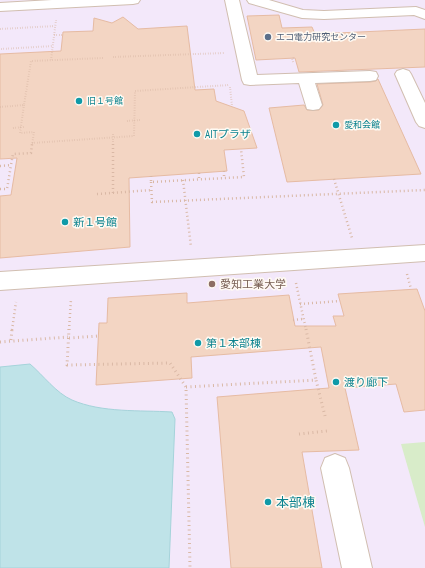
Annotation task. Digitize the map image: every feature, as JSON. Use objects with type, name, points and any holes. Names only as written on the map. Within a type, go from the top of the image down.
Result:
[{"type":"lane","points":[[0,7],[58,4],[101,9],[133,0]]},
{"type":"lane","points":[[232,0],[250,80],[306,78],[347,83],[370,76]]},
{"type":"lane","points":[[254,0],[302,14],[324,15],[416,11],[425,14]]},
{"type":"lane","points":[[403,74],[420,100],[425,122]]},
{"type":"lane","points":[[306,78],[313,105]]},
{"type":"lane","points":[[9,280],[425,253]]},
{"type":"lane","points":[[336,468],[357,568]]},
{"type":"path","points":[[51,60],[58,4]]},
{"type":"path","points":[[0,29],[55,26]]},
{"type":"path","points":[[54,36],[63,35]]},
{"type":"path","points":[[0,54],[0,49],[53,46]]},
{"type":"path","points":[[113,57],[224,53]]},
{"type":"path","points":[[0,189],[7,189],[13,154],[31,153],[34,132],[20,133],[31,61],[103,58]]},
{"type":"path","points":[[32,142],[113,136],[134,136],[135,89],[175,90],[230,85]]},
{"type":"path","points":[[0,107],[24,105]]},
{"type":"path","points":[[127,121],[140,120]]},
{"type":"path","points":[[13,128],[22,127]]},
{"type":"path","points":[[113,136],[113,193]]},
{"type":"path","points":[[152,182],[244,177],[241,149]]},
{"type":"path","points":[[0,166],[11,165]]},
{"type":"path","points":[[224,171],[224,178]]},
{"type":"path","points":[[198,173],[199,179]]},
{"type":"path","points":[[151,176],[152,202],[339,195],[425,190]]},
{"type":"path","points":[[334,179],[357,257]]},
{"type":"path","points":[[183,180],[194,268]]},
{"type":"path","points":[[97,194],[152,190]]},
{"type":"path","points":[[291,262],[325,416]]},
{"type":"path","points":[[73,276],[67,365],[170,363],[186,387],[190,568]]},
{"type":"path","points":[[9,280],[10,340]]},
{"type":"path","points":[[300,304],[340,301]]},
{"type":"path","points":[[294,320],[303,319]]},
{"type":"path","points":[[0,342],[10,340],[98,336]]},
{"type":"path","points":[[186,387],[316,380]]},
{"type":"path","points":[[299,434],[327,431]]},
{"type":"shaded area","name":"愛知工業大学","points":[[0,0],[425,0],[425,568],[0,568]]},
{"type":"green space","points":[[425,442],[425,527],[401,444]]},
{"type":"water","points":[[30,364],[50,384],[72,400],[108,409],[172,412],[175,419],[169,568],[0,568],[0,367]]},
{"type":"building","points":[[279,15],[282,28],[312,27],[315,34],[425,29],[425,67],[299,72],[295,58],[256,60],[247,16]]},
{"type":"building","points":[[123,17],[138,29],[187,26],[195,90],[214,89],[216,101],[244,111],[257,148],[224,150],[227,171],[129,178],[130,247],[0,258],[0,196],[11,195],[17,158],[0,159],[0,54],[61,51],[63,32],[93,31],[94,18],[112,23]]},
{"type":"building","name":"愛和会館","points":[[378,79],[421,174],[287,182],[269,108],[304,105],[307,110],[319,110],[323,105],[317,84],[370,82]]},
{"type":"building","points":[[417,289],[425,311],[425,410],[404,412],[396,384],[345,388],[359,450],[302,452],[322,568],[231,568],[217,397],[329,388],[321,347],[191,357],[192,378],[96,385],[99,323],[107,323],[108,298],[187,293],[187,303],[289,295],[295,326],[336,326],[333,316],[344,316],[338,294]]},
{"type":"place","name":"エコ電力研究センター","points":[[268,37]]},
{"type":"place","name":"旧１号館","points":[[79,101]]},
{"type":"place","name":"愛和会館","points":[[336,125]]},
{"type":"place","name":"AITプラザ","points":[[197,134]]},
{"type":"place","name":"新１号館","points":[[65,222]]},
{"type":"place","name":"愛知工業大学","points":[[212,284]]},
{"type":"place","name":"第１本部棟","points":[[198,343]]},
{"type":"place","name":"渡り廊下","points":[[336,382]]},
{"type":"place","name":"本部棟","points":[[268,502]]}]
